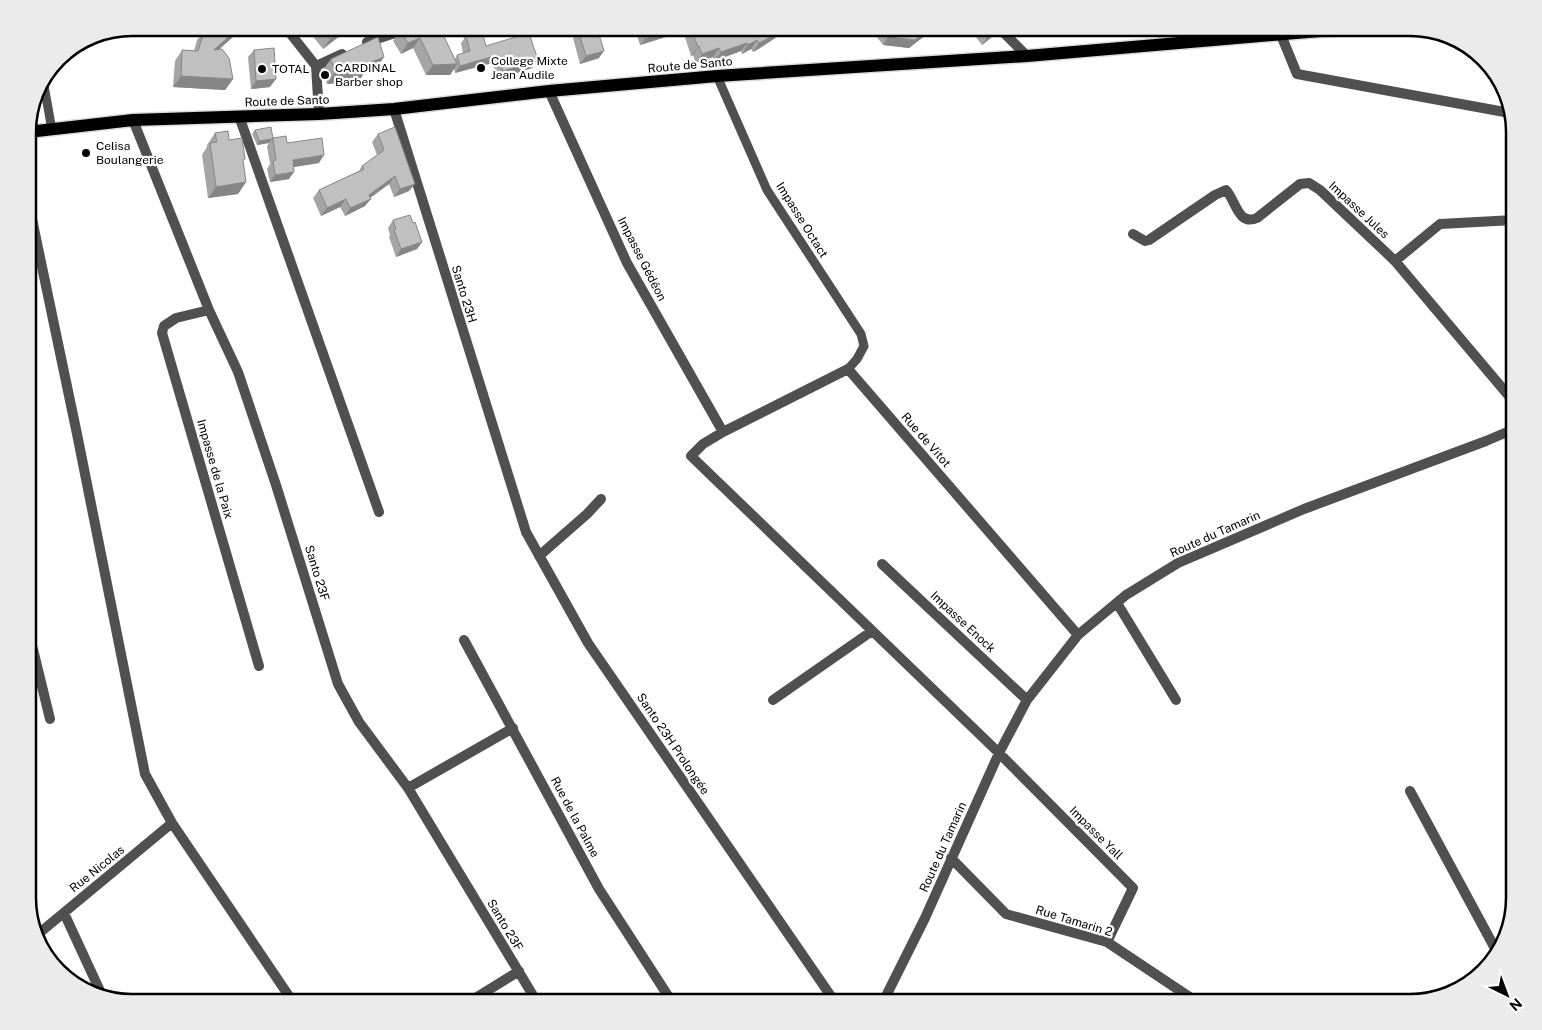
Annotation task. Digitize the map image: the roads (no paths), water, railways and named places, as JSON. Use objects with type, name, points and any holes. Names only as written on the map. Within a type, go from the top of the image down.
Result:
[{"type":"main road","name":"Route de Santo","points":[[36,131],[133,120],[319,114],[394,109],[549,91],[717,76],[1027,56],[1269,36]]},
{"type":"street","points":[[292,36],[316,66],[319,114]]},
{"type":"street","points":[[316,66],[353,49],[389,36]]},
{"type":"street","points":[[1007,36],[1027,56]]},
{"type":"street","points":[[1281,36],[1297,74],[1503,112]]},
{"type":"street","name":"Impasse Gédéon","points":[[549,91],[627,263],[722,432]]},
{"type":"street","name":"Santo 23H","points":[[394,109],[511,488]]},
{"type":"street","points":[[239,116],[379,512]]},
{"type":"street","name":"Santo 23F","points":[[133,120],[209,310],[238,372],[276,485],[338,684],[359,722],[408,788],[532,994]]},
{"type":"street","name":"Impasse Jules","points":[[1133,234],[1145,241],[1149,240],[1215,195],[1226,190],[1241,217],[1251,220],[1257,218],[1300,184],[1309,183],[1320,190],[1395,261],[1506,393]]},
{"type":"street","points":[[1395,261],[1440,224],[1506,220]]},
{"type":"street","points":[[36,238],[145,774],[172,823],[288,994]]},
{"type":"street","name":"Impasse de la Paix","points":[[209,310],[176,318],[164,326],[162,333],[259,666]]},
{"type":"street","points":[[848,369],[722,432],[704,444],[691,456],[999,753]]},
{"type":"street","name":"Rue de Vitot","points":[[848,369],[1078,635]]},
{"type":"street","name":"Route du Tamarin","points":[[887,994],[925,918],[999,753],[1027,700],[1078,635],[1126,596],[1178,563],[1304,509],[1486,442],[1506,433]]},
{"type":"street","name":"Santo 23H Prolongée","points":[[511,488],[526,532],[588,643],[829,994]]},
{"type":"street","points":[[539,556],[587,514],[601,499]]},
{"type":"street","name":"Impasse Enock","points":[[882,564],[1027,700]]},
{"type":"street","points":[[1117,603],[1176,700]]},
{"type":"street","points":[[773,700],[872,631]]},
{"type":"street","name":"Rue de la Palme","points":[[464,640],[599,889],[667,994]]},
{"type":"street","points":[[36,662],[50,719]]},
{"type":"street","points":[[408,788],[512,728]]},
{"type":"street","name":"Impasse Yall","points":[[999,753],[1133,888],[1107,942]]},
{"type":"street","points":[[1410,791],[1493,945]]},
{"type":"street","name":"Rue Nicolas","points":[[42,931],[172,823]]},
{"type":"street","name":"Rue Tamarin 2","points":[[951,858],[1006,914],[1107,942],[1185,994]]},
{"type":"street","points":[[64,913],[99,988]]},
{"type":"street","points":[[482,994],[519,971]]},
{"type":"lane","name":"Impasse Octact","points":[[717,76],[767,190],[861,334],[864,346],[857,359],[848,369]]},
{"type":"lane","points":[[45,92],[52,130]]},
{"type":"place","name":"College Mixte Jean Audile","points":[[481,68]]},
{"type":"place","name":"TOTAL","points":[[262,69]]},
{"type":"place","name":"CARDINAL Barber shop","points":[[325,75]]},
{"type":"place","name":"Celisa Boulangerie","points":[[86,153]]}]
